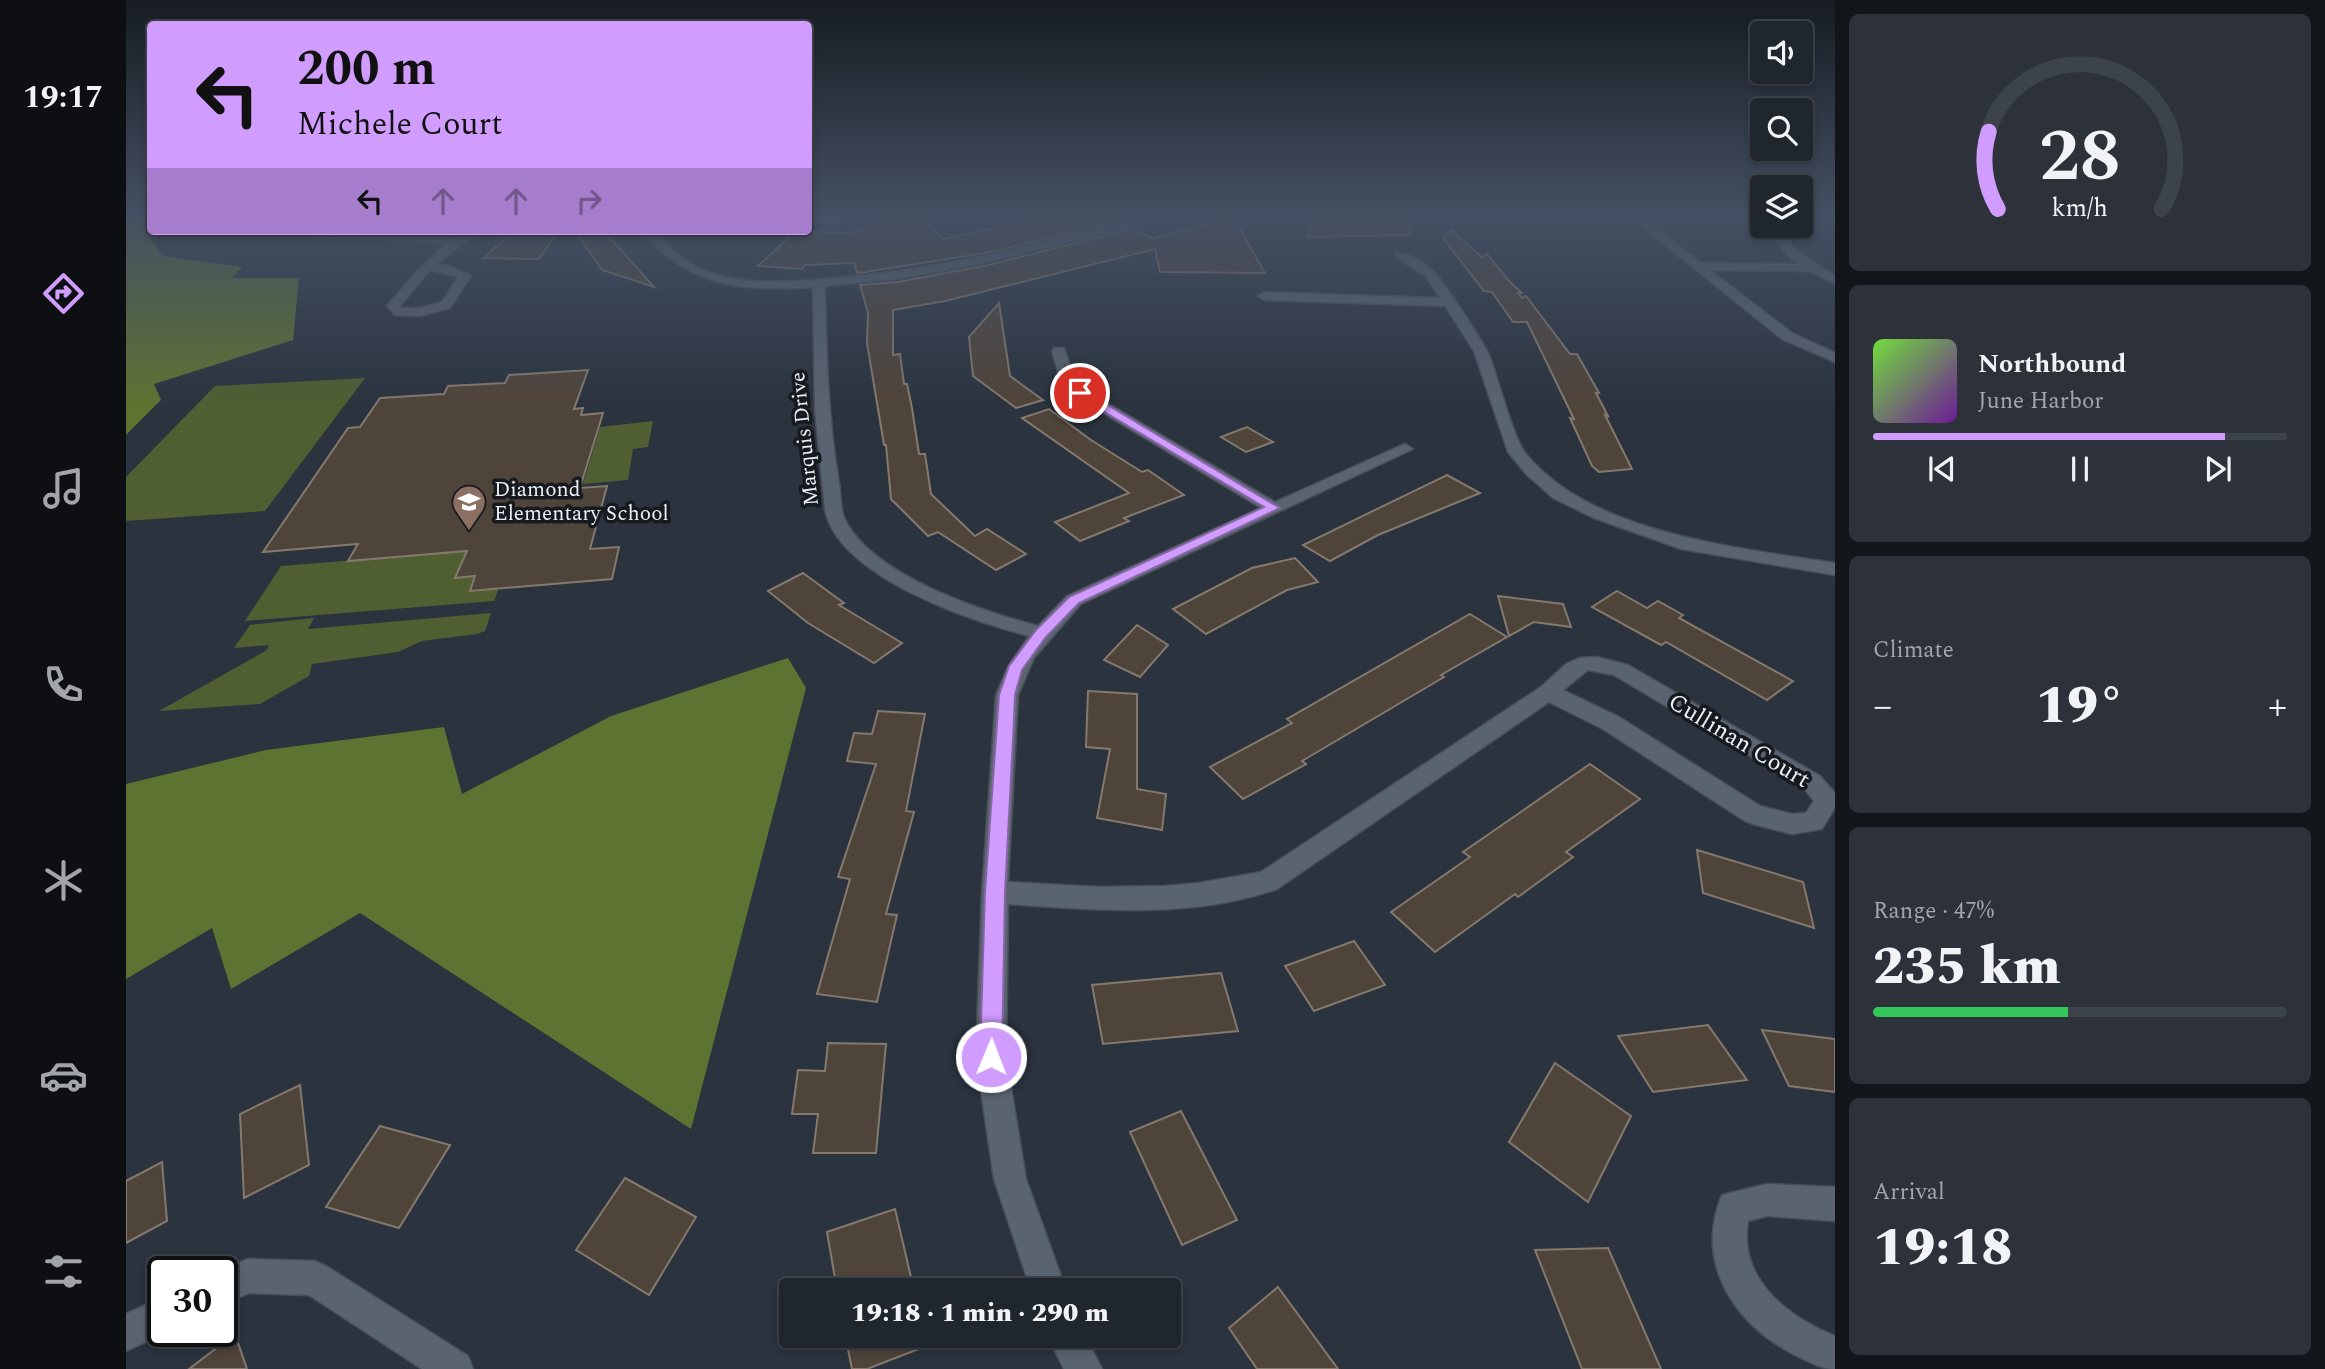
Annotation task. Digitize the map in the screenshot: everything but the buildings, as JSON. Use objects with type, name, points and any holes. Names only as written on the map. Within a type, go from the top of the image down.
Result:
[{"type":"street","points":[[419,279],[393,306],[399,312],[420,312],[446,305],[463,279]]},
{"type":"street","points":[[723,279],[775,285],[881,279]]},
{"type":"street","points":[[1433,279],[1481,351],[1516,452],[1533,472],[1559,494],[1611,519],[1687,545],[1835,569]]},
{"type":"street","points":[[1715,279],[1787,336],[1835,358]]},
{"type":"street","name":"Marquis Drive","points":[[819,283],[819,343],[827,462],[836,520],[852,542],[874,561],[910,584],[992,621],[1041,633]]},
{"type":"street","points":[[1264,296],[1448,302]]},
{"type":"street","points":[[1059,351],[1066,375],[1080,393],[1273,508]]},
{"type":"street","points":[[1045,1278],[1010,1179],[991,1057],[995,892],[1007,695],[1015,669],[1041,633],[1074,600],[1405,449]]},
{"type":"street","name":"Cullinan Court","points":[[995,892],[1143,901],[1225,893],[1268,881],[1548,692],[1576,666],[1596,661],[1621,670],[1812,782],[1827,800],[1813,822],[1792,824],[1754,814],[1611,723],[1548,692]]},
{"type":"street","points":[[1835,1204],[1767,1200],[1734,1207],[1729,1244],[1738,1278],[1762,1314],[1802,1342],[1835,1354]]},
{"type":"street","points":[[238,1281],[248,1276],[314,1278],[455,1369]]},
{"type":"street","points":[[126,1333],[147,1323]]},
{"type":"street","points":[[1072,1348],[1084,1369]]},
{"type":"green space","points":[[126,279],[299,279],[293,340],[154,384],[161,400],[126,435]]},
{"type":"green space","points":[[365,378],[265,511],[126,521],[126,477],[215,386]]},
{"type":"green space","points":[[653,421],[648,447],[633,449],[628,480],[583,484],[600,427]]},
{"type":"green space","points":[[467,551],[455,578],[475,576],[470,591],[499,588],[494,601],[245,621],[281,566]]},
{"type":"green space","points":[[491,613],[485,631],[477,634],[422,641],[398,652],[312,664],[309,676],[260,704],[159,711],[267,650],[269,645],[234,648],[250,625],[314,618],[308,629]]},
{"type":"green space","points":[[788,658],[806,688],[691,1129],[360,913],[231,989],[212,928],[126,979],[126,784],[266,750],[444,727],[462,794],[611,716]]},
{"type":"place","name":"Diamond Elementary School","points":[[469,532]]},
{"type":"route","points":[[991,1057],[995,892],[1005,720],[1007,695],[1015,669],[1041,633],[1074,600],[1273,508],[1080,393]]}]
